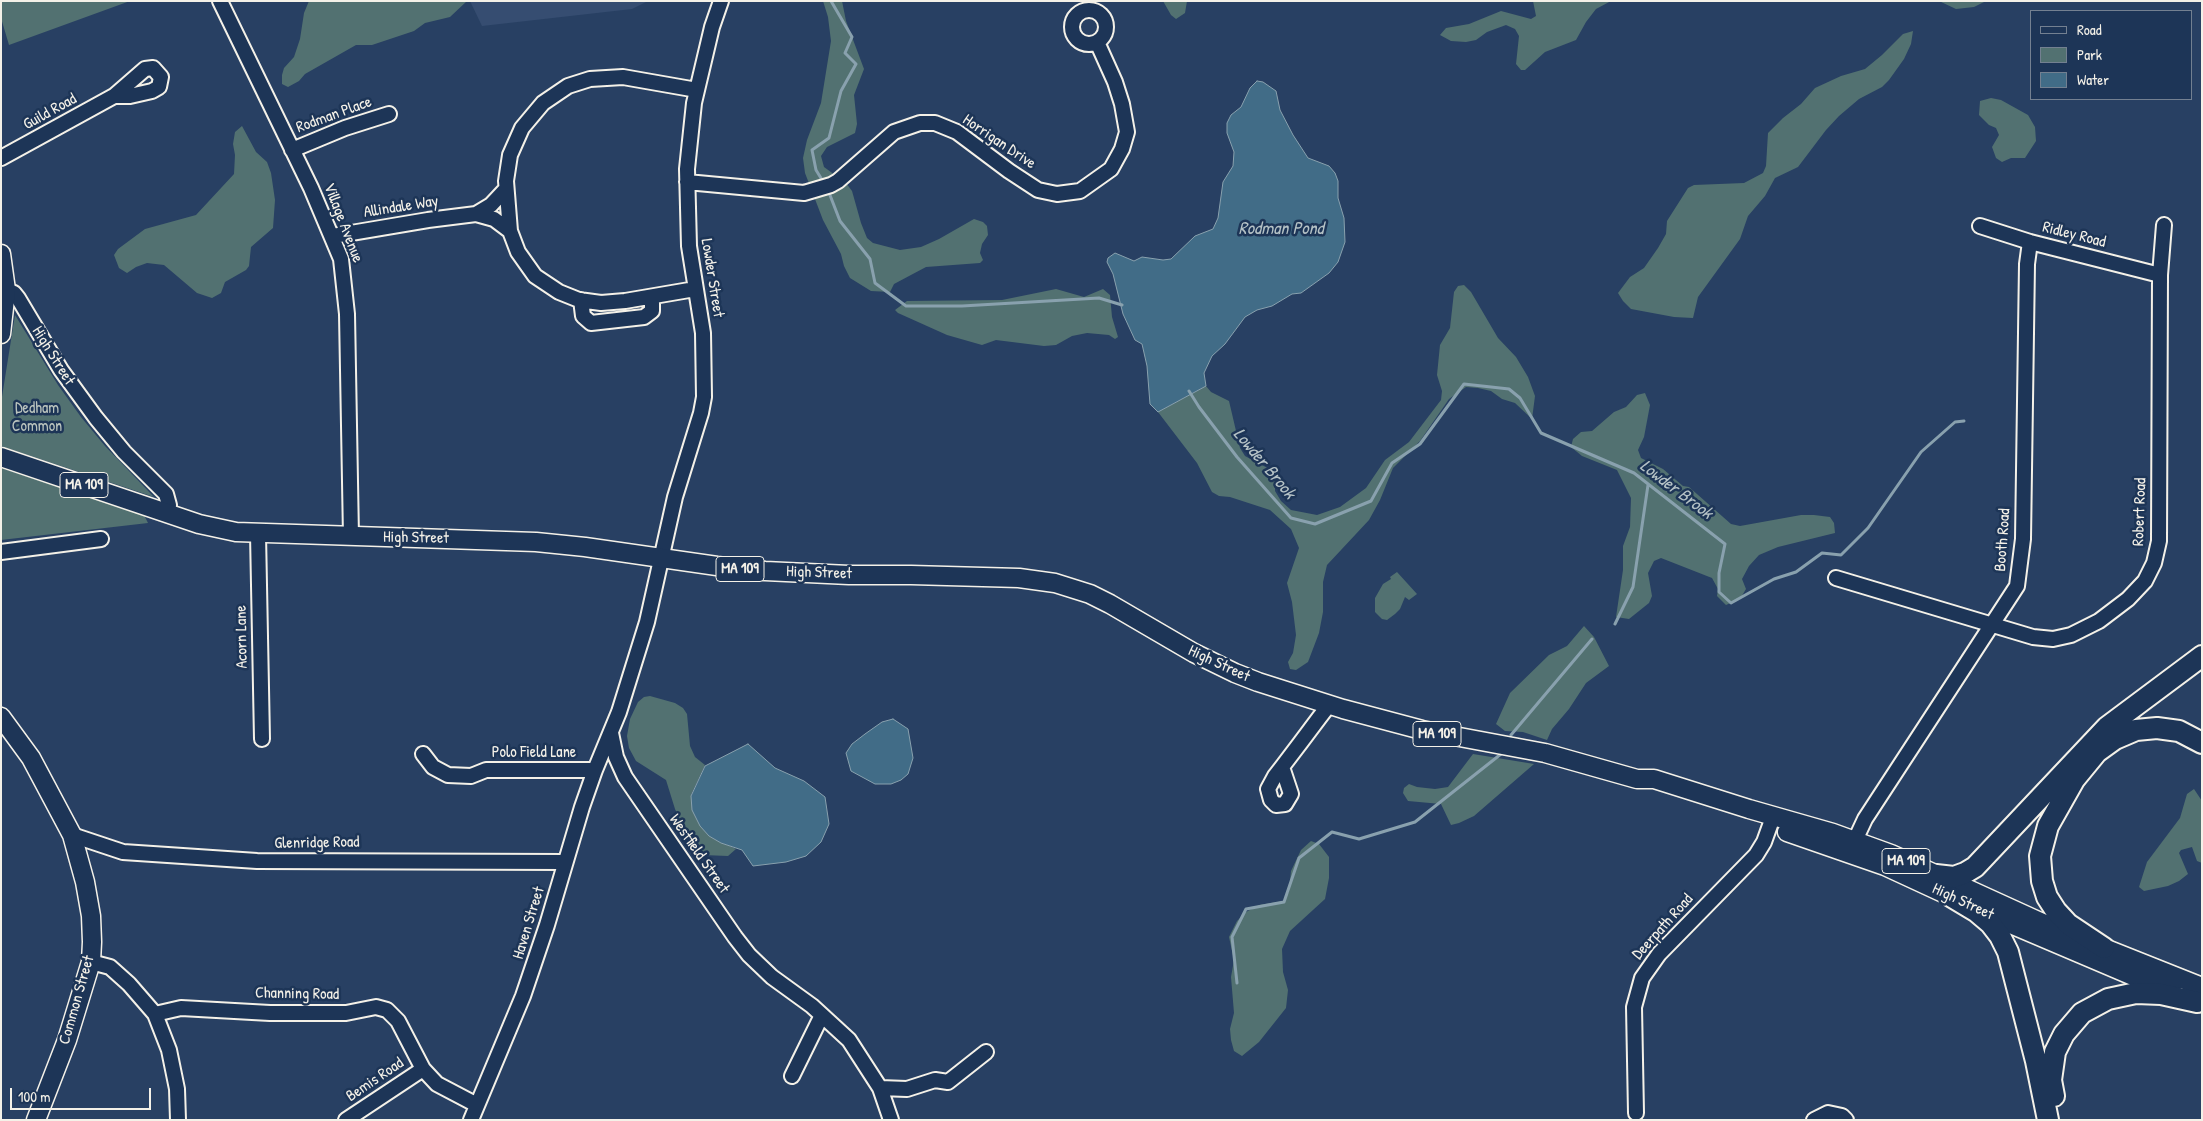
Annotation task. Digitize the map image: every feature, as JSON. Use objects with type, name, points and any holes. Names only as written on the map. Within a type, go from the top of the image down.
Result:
[{"type":"highway","points":[[1936,875],[1954,877],[1975,867],[2107,727],[2202,656]]},
{"type":"highway","points":[[2104,948],[2068,924],[2047,897],[2042,881],[2040,856],[2048,826],[2074,780],[2097,752],[2115,739],[2136,730],[2157,728],[2186,734],[2202,743]]},
{"type":"highway","points":[[1952,897],[1990,922],[2008,952],[2036,1061],[2048,1120]]},
{"type":"highway","points":[[2059,1120],[2052,1086],[2052,1065],[2055,1052],[2064,1034],[2082,1013],[2108,999],[2136,993],[2200,998]]},
{"type":"main road","points":[[1,254],[6,290],[1,334]]},
{"type":"main road","name":"MA 109","points":[[1,457],[168,513]]},
{"type":"main road","name":"High Street","points":[[168,513],[223,530],[258,534],[536,542],[601,548],[661,558],[765,571],[849,575],[1019,578],[1055,583],[1090,594],[1194,653],[1235,673],[1328,704],[1430,732],[1545,753],[1637,779],[1651,789],[1852,846],[1936,875],[2104,948],[2200,998]]},
{"type":"main road","name":"Common Street","points":[[1,717],[32,758],[72,835],[85,882],[91,916],[92,942],[90,962],[67,1040],[36,1120]]},
{"type":"main road","name":"High Street","points":[[1852,846],[1885,866],[2022,929],[2200,998]]},
{"type":"street","name":"Village Avenue","points":[[220,1],[333,236],[341,259],[346,292],[351,537]]},
{"type":"street","name":"Lowder Street","points":[[661,558],[675,497],[703,405],[703,333],[688,246],[687,182],[690,129],[697,90],[712,27],[721,1]]},
{"type":"street","name":"Horrigan Drive","points":[[687,182],[794,193],[826,187],[853,169],[879,142],[894,132],[920,122],[935,123],[957,132],[1038,190],[1057,194],[1080,191],[1111,169],[1122,149],[1127,132],[1122,104],[1115,82],[1097,42]]},
{"type":"street","points":[[695,289],[615,303],[580,300],[559,292],[535,276],[518,252],[510,231],[506,189],[510,155],[522,128],[543,103],[561,90],[590,79],[623,77],[697,90]]},
{"type":"street","name":"Guild Road","points":[[1,158],[114,96]]},
{"type":"street","name":"Rodman Place","points":[[292,150],[345,128],[389,114]]},
{"type":"street","name":"Allindale Way","points":[[476,214],[491,205],[506,189]]},
{"type":"street","name":"Allindale Way","points":[[333,236],[476,214],[494,219],[510,231]]},
{"type":"street","name":"Robert Road","points":[[1836,578],[2033,637],[2053,639],[2071,635],[2099,621],[2128,598],[2145,580],[2154,563],[2159,541],[2160,274],[2164,224]]},
{"type":"street","name":"Ridley Road","points":[[1980,226],[2030,242],[2160,274]]},
{"type":"street","name":"Booth Road","points":[[1852,846],[1865,819],[2017,586],[2023,530],[2027,264],[2030,242]]},
{"type":"street","name":"High Street","points":[[6,290],[14,293],[18,298],[58,365],[96,418],[129,457],[164,491],[169,501],[168,513]]},
{"type":"street","points":[[580,300],[582,316],[591,323],[644,317],[652,311],[652,297]]},
{"type":"street","name":"Acorn Lane","points":[[258,534],[262,739]]},
{"type":"street","points":[[1,552],[101,539]]},
{"type":"street","points":[[611,733],[620,712],[647,622],[661,558]]},
{"type":"street","points":[[1282,767],[1328,704]]},
{"type":"street","name":"Haven Street","points":[[471,1120],[523,996],[595,770],[611,733]]},
{"type":"street","name":"Westfield Street","points":[[611,733],[616,757],[625,777],[735,936],[749,955],[772,977],[822,1014],[849,1040],[880,1088],[891,1120]]},
{"type":"street","name":"Polo Field Lane","points":[[422,754],[433,767],[448,775],[470,776],[486,770],[595,770]]},
{"type":"street","name":"Deerpath Road","points":[[1636,1114],[1634,1007],[1642,978],[1658,954],[1756,855],[1772,822]]},
{"type":"street","name":"Glenridge Road","points":[[72,835],[123,852],[257,861],[565,862]]},
{"type":"street","points":[[90,962],[110,967],[129,984],[155,1014],[169,1050],[177,1089],[178,1120]]},
{"type":"street","name":"Channing Road","points":[[155,1014],[181,1008],[270,1013],[346,1012],[376,1007],[387,1010],[398,1021],[423,1069],[437,1084],[477,1106]]},
{"type":"street","points":[[792,1076],[822,1014]]},
{"type":"street","points":[[880,1088],[907,1089],[935,1080],[948,1082],[986,1052]]},
{"type":"street","name":"Bemis Road","points":[[346,1120],[423,1069]]},
{"type":"street","points":[[1814,1120],[1828,1113],[1842,1116],[1846,1120]]},
{"type":"shaded area","points":[[470,1],[648,1],[632,9],[482,26]]},
{"type":"green space","points":[[1,1],[130,1],[9,45],[1,18]]},
{"type":"green space","points":[[309,1],[467,1],[450,17],[425,23],[414,31],[372,45],[356,45],[305,74],[299,81],[288,87],[282,84],[282,75],[284,68],[294,57],[300,39],[304,13]]},
{"type":"green space","points":[[823,1],[842,1],[846,21],[864,69],[854,95],[857,124],[855,133],[827,147],[821,156],[824,167],[846,183],[852,191],[867,238],[873,243],[900,250],[921,247],[974,219],[983,222],[987,226],[988,235],[982,244],[980,253],[983,260],[980,263],[926,267],[894,284],[890,292],[871,291],[850,278],[841,254],[823,220],[805,173],[803,158],[807,140],[821,103],[831,41],[828,17]]},
{"type":"green space","points":[[1163,1],[1187,1],[1185,13],[1176,19],[1171,15]]},
{"type":"green space","points":[[1533,1],[1611,1],[1596,9],[1576,40],[1545,52],[1525,70],[1521,70],[1516,64],[1519,36],[1515,29],[1506,25],[1487,32],[1476,40],[1466,42],[1451,41],[1440,35],[1446,28],[1469,24],[1501,11],[1531,19],[1536,16]]},
{"type":"green space","points":[[1939,1],[1986,1],[1974,7],[1956,9]]},
{"type":"green space","points":[[1913,31],[1911,44],[1904,59],[1889,80],[1882,87],[1859,99],[1839,116],[1798,167],[1775,178],[1765,196],[1748,216],[1740,239],[1698,297],[1693,318],[1674,317],[1631,309],[1623,301],[1618,293],[1630,277],[1644,268],[1658,248],[1666,234],[1667,221],[1688,188],[1694,185],[1744,183],[1763,173],[1766,166],[1768,133],[1783,118],[1801,104],[1815,88],[1841,76],[1865,69],[1903,34]]},
{"type":"green space","points":[[1991,98],[2001,100],[2028,115],[2035,127],[2036,141],[2025,158],[2011,158],[2002,162],[1996,158],[1992,147],[1999,135],[1996,128],[1989,125],[1979,115],[1980,101]]},
{"type":"green space","points":[[242,126],[256,152],[267,162],[271,173],[275,200],[273,228],[251,247],[249,266],[246,270],[225,282],[221,293],[212,298],[197,293],[164,265],[147,263],[127,273],[119,268],[114,255],[118,249],[145,229],[196,215],[234,174],[235,155],[233,144],[235,132]]},
{"type":"green space","points":[[1464,285],[1471,292],[1498,338],[1516,357],[1528,377],[1535,396],[1532,419],[1515,403],[1502,399],[1491,391],[1466,387],[1449,399],[1420,441],[1393,468],[1380,500],[1369,520],[1327,565],[1323,582],[1323,612],[1319,633],[1308,662],[1296,670],[1290,669],[1288,662],[1293,653],[1296,635],[1292,602],[1287,583],[1299,548],[1291,529],[1270,510],[1230,497],[1219,496],[1212,492],[1197,463],[1158,412],[1206,386],[1211,392],[1229,401],[1240,448],[1245,456],[1275,472],[1275,491],[1281,501],[1291,510],[1317,515],[1340,507],[1366,488],[1385,460],[1409,442],[1441,400],[1442,391],[1437,375],[1440,345],[1450,328],[1454,292],[1458,286]]},
{"type":"green space","points":[[1056,289],[1084,297],[1103,289],[1110,295],[1112,317],[1118,337],[1115,339],[1109,335],[1087,333],[1072,336],[1056,345],[1044,346],[996,340],[982,345],[947,335],[895,310],[907,301],[1002,300]]},
{"type":"green space","name":"Dedham Common","points":[[15,315],[58,385],[81,417],[105,446],[154,497],[1,446],[1,403]]},
{"type":"green space","points":[[1645,393],[1650,405],[1644,437],[1638,450],[1641,458],[1663,469],[1683,486],[1689,487],[1731,524],[1740,526],[1801,515],[1814,515],[1830,517],[1834,523],[1835,533],[1778,547],[1759,555],[1749,566],[1742,579],[1746,589],[1740,599],[1726,605],[1717,596],[1718,589],[1712,578],[1661,558],[1654,561],[1648,573],[1652,596],[1649,603],[1629,619],[1616,617],[1623,570],[1623,546],[1630,527],[1631,498],[1617,470],[1582,456],[1571,447],[1573,439],[1581,432],[1592,431],[1614,412],[1626,407],[1637,395]]},
{"type":"green space","name":"Dedham Common","points":[[1,468],[144,515],[148,523],[1,540]]},
{"type":"green space","points":[[1397,572],[1417,594],[1409,600],[1405,597],[1400,609],[1395,614],[1387,620],[1382,619],[1375,612],[1375,598],[1383,584]]},
{"type":"green space","points":[[1584,626],[1594,637],[1609,666],[1586,683],[1569,709],[1552,729],[1547,740],[1523,732],[1505,731],[1496,724],[1510,693],[1549,655],[1567,646]]},
{"type":"green space","points":[[650,696],[675,703],[683,708],[687,714],[690,746],[695,757],[705,765],[691,795],[709,836],[736,849],[728,856],[703,855],[694,852],[675,809],[666,780],[636,761],[629,748],[627,736],[630,719],[638,702],[644,697]]},
{"type":"green space","points":[[1473,754],[1534,764],[1474,816],[1459,823],[1451,825],[1441,804],[1408,801],[1403,793],[1404,788],[1409,784],[1435,789],[1448,787]]},
{"type":"green space","points":[[2194,789],[2202,801],[2202,863],[2197,861],[2192,847],[2181,850],[2179,853],[2188,874],[2168,886],[2144,891],[2139,887],[2147,862],[2180,818],[2187,794]]},
{"type":"green space","points":[[1311,841],[1319,844],[1329,857],[1329,878],[1325,899],[1290,931],[1282,949],[1283,972],[1288,990],[1286,1008],[1259,1042],[1242,1056],[1234,1051],[1231,1040],[1230,1029],[1234,1013],[1231,977],[1234,960],[1229,937],[1237,921],[1246,912],[1259,905],[1283,901],[1289,892],[1291,871],[1301,850]]},
{"type":"water","name":"Rodman Pond","points":[[1257,81],[1263,82],[1276,91],[1280,110],[1308,158],[1329,166],[1335,173],[1338,181],[1338,198],[1344,218],[1345,242],[1338,262],[1329,273],[1301,293],[1292,294],[1272,306],[1257,310],[1245,317],[1225,344],[1212,356],[1204,373],[1206,386],[1158,412],[1150,404],[1147,366],[1142,344],[1135,340],[1123,314],[1113,274],[1107,262],[1108,258],[1115,253],[1134,261],[1142,257],[1163,260],[1171,259],[1195,236],[1213,229],[1218,218],[1223,182],[1233,166],[1234,152],[1227,133],[1227,123],[1231,115],[1241,107],[1250,88]]},
{"type":"water","points":[[893,719],[908,729],[913,758],[908,774],[901,780],[891,784],[875,784],[851,771],[846,753],[852,744],[865,734],[882,722]]},
{"type":"water","points":[[748,744],[775,768],[804,781],[825,797],[829,824],[821,842],[806,856],[786,862],[753,866],[742,850],[721,843],[709,836],[700,826],[692,810],[691,796],[705,766]]},
{"type":"waterway","name":"Lowder Brook","points":[[824,183],[816,170],[812,150],[829,138],[841,91],[856,64],[845,53],[852,37],[831,1]]},
{"type":"waterway","name":"Lowder Brook","points":[[828,190],[840,221],[870,259],[875,283],[906,306],[962,306],[1099,298],[1122,305]]},
{"type":"waterway","name":"Lowder Brook","points":[[1189,391],[1237,457],[1291,518],[1315,524],[1371,501],[1392,463],[1420,444],[1464,384],[1509,389],[1520,398],[1541,433],[1634,473],[1725,544],[1719,573],[1719,592],[1731,603],[1774,579],[1796,572],[1822,553],[1841,555],[1868,528],[1921,452],[1955,422],[1964,421]]},
{"type":"waterway","points":[[1615,624],[1633,587],[1648,485]]},
{"type":"waterway","points":[[1511,735],[1592,639]]},
{"type":"waterway","points":[[1237,983],[1232,937],[1246,909],[1284,902],[1299,858],[1332,832],[1359,839],[1415,822],[1501,754]]}]
